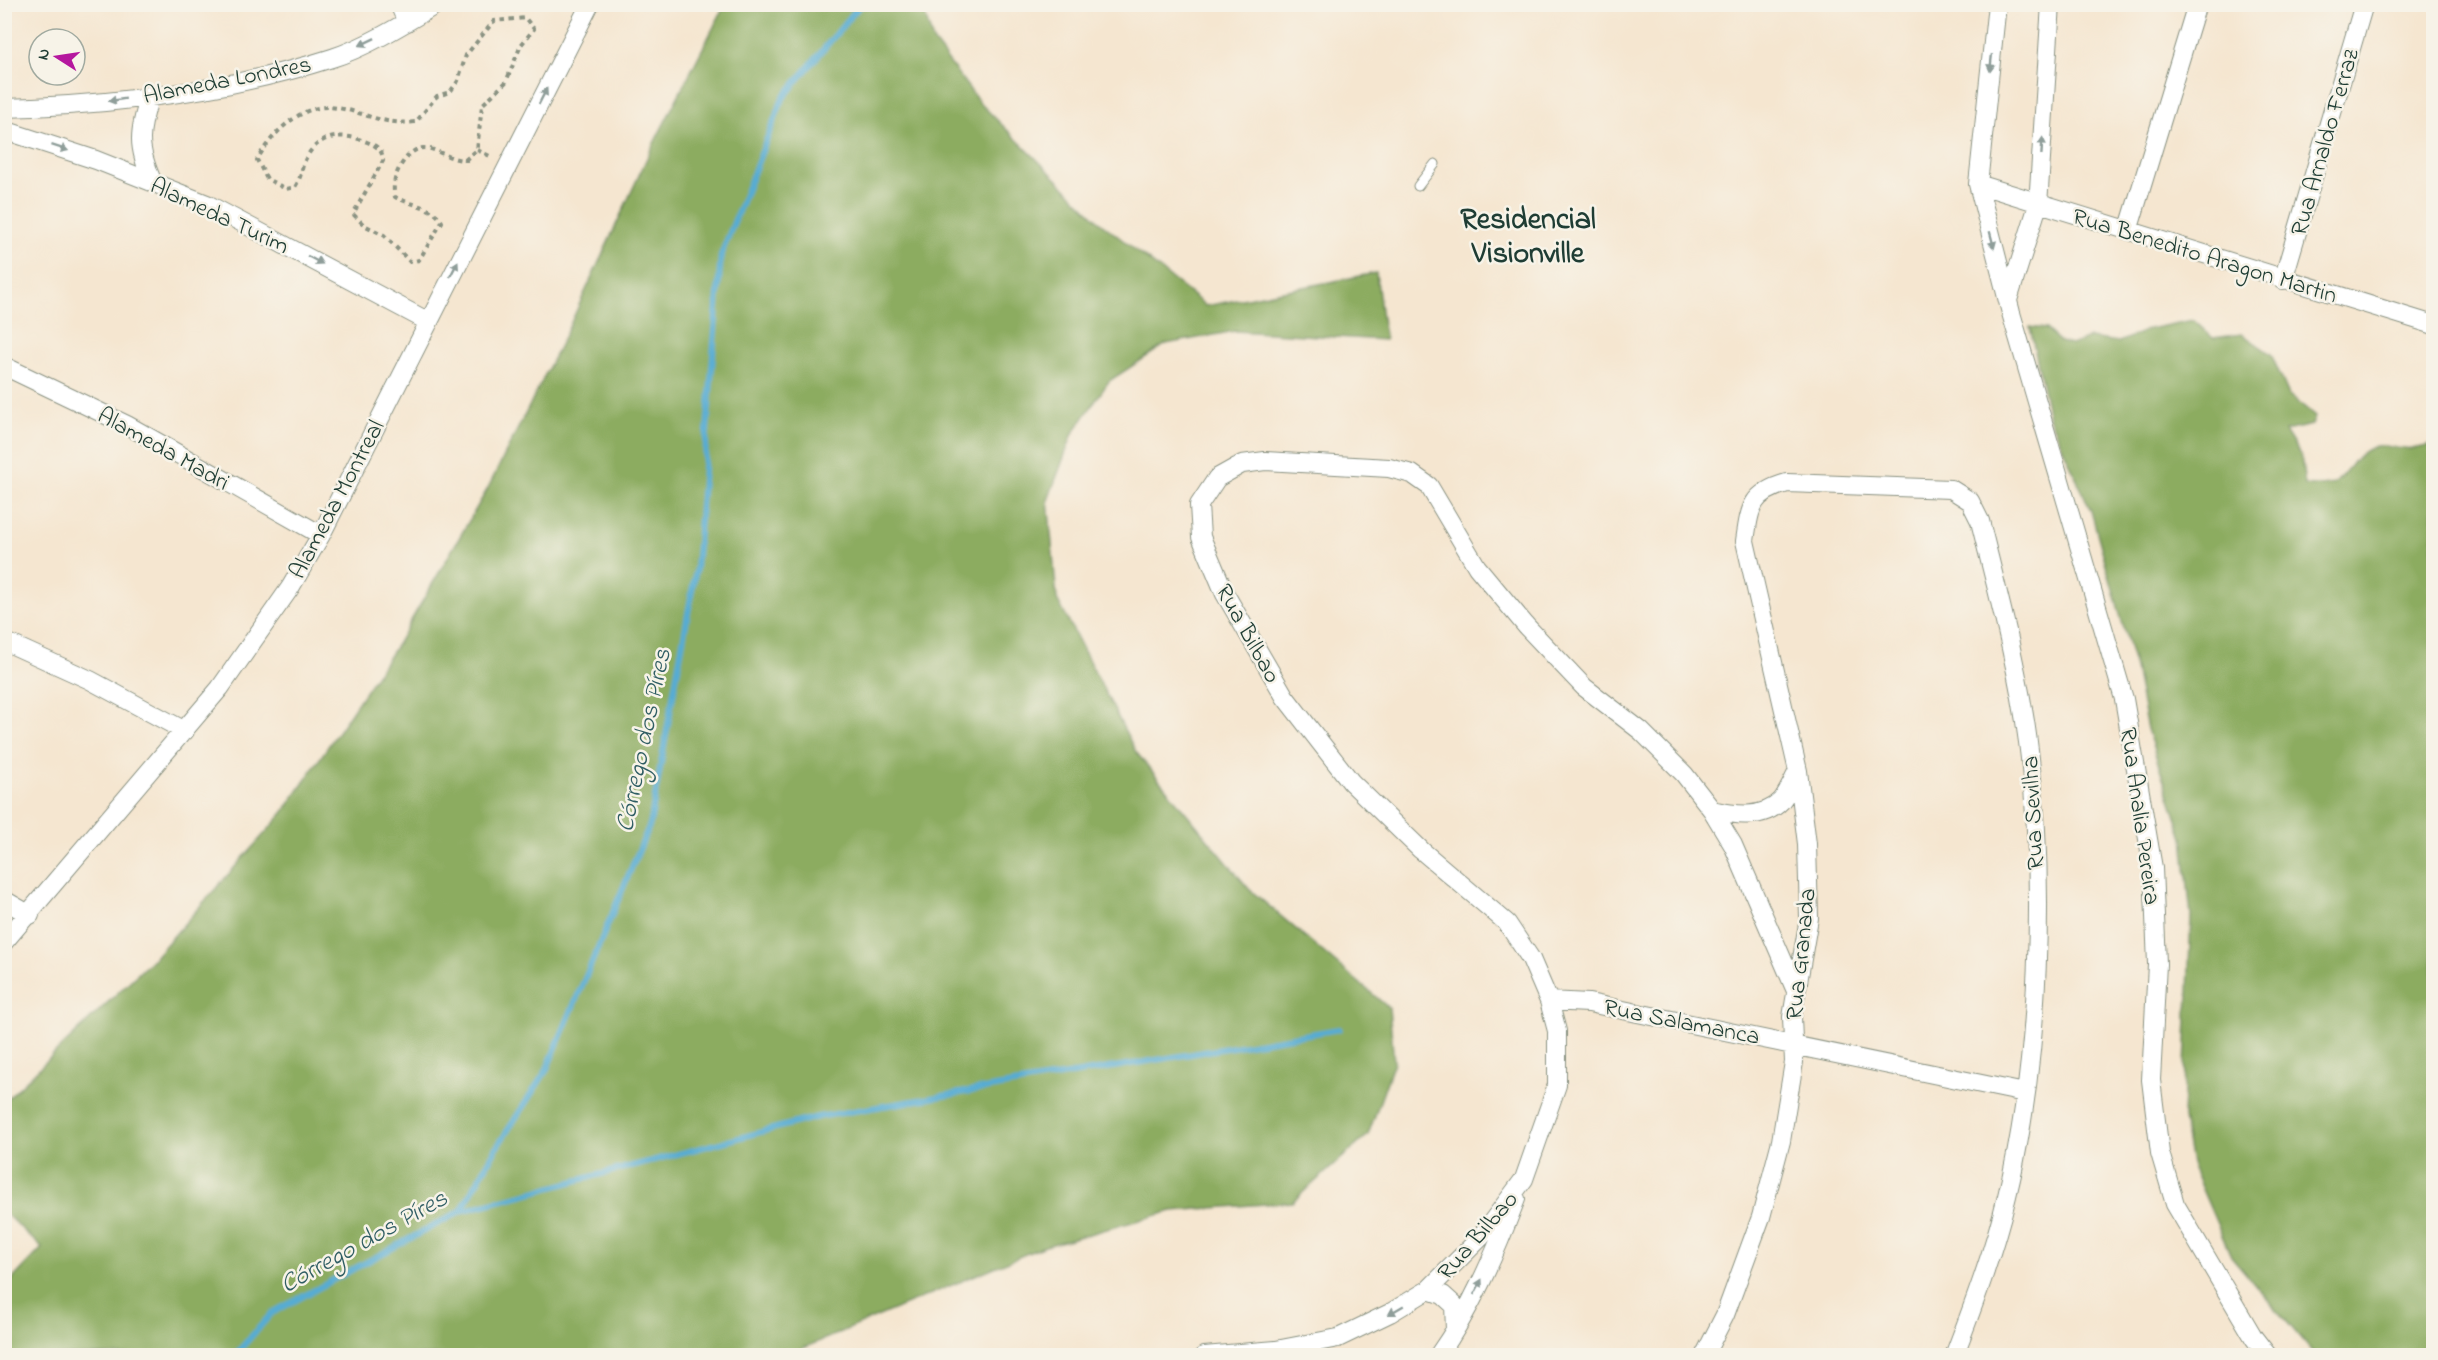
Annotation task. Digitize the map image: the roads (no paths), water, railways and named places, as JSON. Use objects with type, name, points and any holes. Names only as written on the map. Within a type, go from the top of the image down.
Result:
[{"type":"street","points":[[399,4],[407,22]]},
{"type":"street","name":"Alameda Londres","points":[[4,108],[82,106],[223,85],[334,58],[407,22],[437,4]]},
{"type":"street","points":[[1978,184],[1997,4]]},
{"type":"street","points":[[2008,300],[2038,205],[2051,4]]},
{"type":"street","points":[[2129,228],[2197,4]]},
{"type":"street","name":"Rua Arnaldo Ferraz","points":[[2283,280],[2364,4]]},
{"type":"street","name":"Alameda Montreal","points":[[4,942],[30,915],[220,688],[290,588],[321,535],[427,321],[590,5]]},
{"type":"street","points":[[150,95],[141,128],[141,156],[153,183]]},
{"type":"street","name":"Alameda Turim","points":[[4,130],[96,160],[207,204],[427,321]]},
{"type":"street","name":"Rua Benedito Aragon Martin","points":[[1978,184],[2038,205],[2129,228],[2283,280],[2433,325]]},
{"type":"street","name":"Rua Analia Pereira","points":[[1978,184],[2008,300],[2124,699],[2153,868],[2157,964],[2151,1080],[2160,1154],[2175,1204],[2254,1338],[2268,1356]]},
{"type":"street","name":"Alameda Madri","points":[[4,366],[127,425],[321,535]]},
{"type":"street","name":"Rua Bilbao","points":[[1204,1356],[1276,1350],[1338,1338],[1390,1313],[1428,1290],[1480,1238],[1524,1179],[1557,1085],[1557,1031],[1549,1001],[1531,959],[1507,923],[1421,850],[1351,782],[1285,697],[1225,594],[1201,537],[1199,505],[1217,478],[1242,464],[1265,461],[1389,468],[1412,474],[1429,486],[1477,567],[1527,627],[1584,687],[1641,731],[1684,774],[1712,810],[1733,845],[1796,991]]},
{"type":"street","name":"Rua Sevilha","points":[[1750,508],[1765,489],[1787,483],[1925,486],[1951,489],[1970,501],[1980,521],[2014,663],[2028,741],[2037,842],[2035,980],[2025,1093],[2007,1196],[1975,1302],[1954,1356]]},
{"type":"street","name":"Rua Granada","points":[[1704,1356],[1725,1315],[1761,1217],[1781,1141],[1794,1062],[1792,1044],[1796,991],[1809,918],[1807,844],[1798,771],[1745,541],[1750,508]]},
{"type":"street","points":[[4,641],[90,680],[185,731]]},
{"type":"street","points":[[1712,810],[1741,816],[1762,812],[1780,802],[1798,771]]},
{"type":"street","points":[[4,900],[30,915]]},
{"type":"street","name":"Rua Salamanca","points":[[1549,1001],[1576,1000],[2025,1093]]},
{"type":"street","points":[[1438,1356],[1455,1332],[1496,1253],[1524,1179]]},
{"type":"street","points":[[1428,1290],[1443,1295],[1454,1305],[1455,1332]]},
{"type":"street","points":[[1329,1356],[1338,1338]]},
{"type":"lane","points":[[1418,186],[1435,164]]},
{"type":"waterway","name":"Córrego dos Píres","points":[[234,1356],[272,1313],[461,1211],[497,1147],[546,1071],[650,824],[696,569],[721,255],[783,98],[861,4]]},
{"type":"waterway","points":[[461,1211],[818,1117],[1339,1029]]},
{"type":"district","name":"Residencial Visionville","points":[[1528,235]]}]
